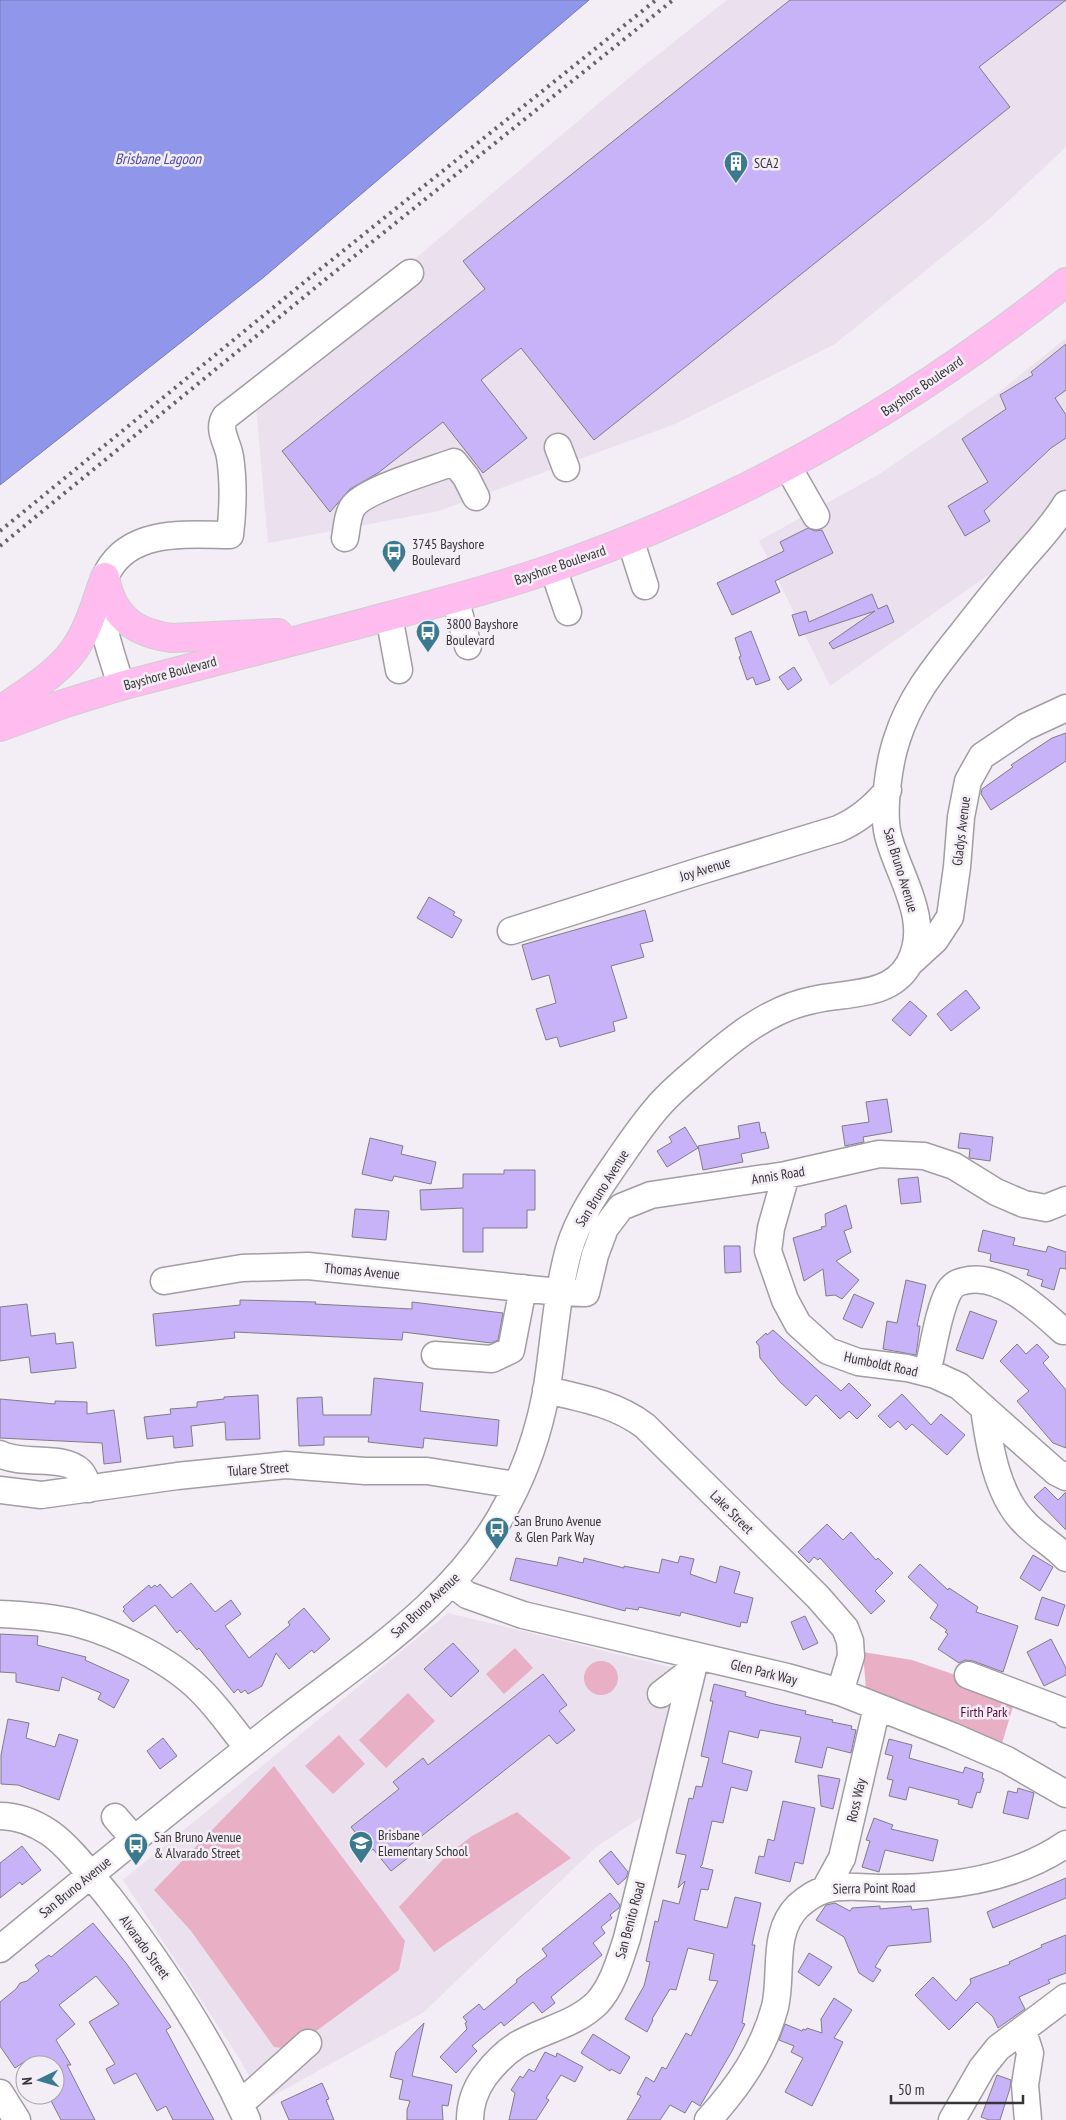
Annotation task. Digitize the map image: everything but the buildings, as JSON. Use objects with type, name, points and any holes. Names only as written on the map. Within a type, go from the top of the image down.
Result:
[{"type":"main road","name":"Bayshore Boulevard","points":[[0,727],[63,704],[121,686],[455,598],[553,568],[630,539],[710,505],[788,467],[856,429],[922,387],[1017,320],[1066,282]]},
{"type":"main road","points":[[105,577],[108,592],[115,607],[126,620],[140,630],[155,636],[172,638],[330,632]]},
{"type":"main road","points":[[0,711],[42,681],[71,654],[80,641],[105,577]]},
{"type":"street","points":[[121,686],[101,608],[101,592],[105,577],[114,561],[128,549],[142,541],[158,537],[230,535],[234,454],[222,428],[225,417],[410,273]]},
{"type":"street","points":[[345,538],[348,519],[353,506],[366,495],[454,462],[466,477],[476,497]]},
{"type":"street","points":[[788,467],[816,516]]},
{"type":"street","name":"San Bruno Avenue","points":[[0,1949],[134,1839],[403,1627],[452,1583],[483,1545],[510,1500],[538,1426],[546,1390],[559,1292],[569,1248],[579,1223],[600,1187],[648,1118],[668,1095],[721,1049],[769,1016],[789,1006],[811,1000],[873,991],[887,986],[901,976],[911,962],[918,933],[912,902],[887,832],[886,818],[890,766],[896,742],[920,687],[1001,584],[1063,513]]},
{"type":"street","points":[[630,539],[645,586]]},
{"type":"street","points":[[553,568],[568,612]]},
{"type":"street","points":[[455,598],[468,646]]},
{"type":"street","points":[[389,616],[399,670]]},
{"type":"street","name":"Gladys Avenue","points":[[911,962],[935,940],[950,916],[957,867],[961,817],[968,781],[982,756],[1025,727],[1066,708]]},
{"type":"street","name":"Joy Avenue","points":[[511,932],[656,893],[838,829],[853,823],[877,804],[888,790]]},
{"type":"street","name":"Annis Road","points":[[559,1292],[586,1293],[595,1255],[605,1228],[621,1207],[651,1195],[786,1175],[879,1154],[924,1156],[954,1166],[996,1192],[1024,1204],[1056,1204]]},
{"type":"street","name":"Humboldt Road","points":[[786,1175],[771,1228],[768,1251],[785,1300],[798,1324],[828,1351],[858,1362],[907,1368],[927,1373],[958,1386],[1056,1472],[1066,1477]]},
{"type":"street","name":"Thomas Avenue","points":[[164,1281],[242,1268],[308,1266],[559,1292]]},
{"type":"street","points":[[927,1373],[944,1305],[949,1291],[956,1283],[969,1279],[990,1281],[1005,1288],[1042,1312],[1063,1331]]},
{"type":"street","points":[[435,1354],[492,1359],[511,1350],[523,1288]]},
{"type":"street","name":"Lake Street","points":[[546,1390],[608,1405],[634,1418],[652,1433],[818,1597],[845,1628],[850,1641],[850,1656],[840,1692]]},
{"type":"street","points":[[984,1408],[988,1440],[1010,1505],[1026,1524],[1066,1558]]},
{"type":"street","points":[[0,1454],[10,1459],[68,1463],[81,1472],[89,1489]]},
{"type":"street","name":"Tulare Street","points":[[0,1490],[40,1495],[177,1476],[286,1465],[365,1471],[427,1472],[516,1485]]},
{"type":"street","name":"Glen Park Way","points":[[452,1583],[467,1595],[502,1609],[694,1663],[840,1692],[1007,1760],[1038,1769],[1066,1794]]},
{"type":"street","points":[[0,1614],[47,1618],[76,1623],[104,1633],[153,1657],[192,1682],[248,1748]]},
{"type":"street","points":[[661,1694],[694,1663]]},
{"type":"street","name":"San Benito Road","points":[[470,2120],[474,2096],[495,2063],[516,2046],[570,2022],[595,2004],[602,1997],[618,1965],[627,1938],[649,1807],[694,1663]]},
{"type":"street","points":[[968,1675],[1063,1710],[1066,1714]]},
{"type":"street","name":"Ross Way","points":[[825,1889],[842,1858],[877,1707]]},
{"type":"street","name":"Alvarado Street","points":[[0,1816],[65,1831],[90,1875],[135,1931],[168,1979],[217,2058],[244,2112]]},
{"type":"street","points":[[115,1818],[134,1839]]},
{"type":"street","name":"Sierra Point Road","points":[[708,2120],[739,2084],[764,2040],[777,1995],[781,1938],[794,1910],[806,1899],[825,1889],[933,1886],[962,1883],[997,1876],[1026,1867],[1066,1844]]},
{"type":"street","points":[[952,2120],[987,2061],[1004,2043],[1023,2031],[1066,1997]]},
{"type":"street","points":[[1023,2031],[1030,2053],[1025,2085],[1028,2120]]},
{"type":"street","points":[[244,2112],[308,2043]]},
{"type":"street","points":[[0,2093],[17,2120]]},
{"type":"shaded area","name":"SCA2","points":[[727,0],[1066,0],[1066,147],[988,220],[835,344],[675,424],[439,511],[268,543],[255,394],[636,72]]},
{"type":"shaded area","points":[[1066,338],[1066,497],[1055,494],[1037,523],[1004,564],[830,686],[759,541],[881,473],[999,392]]},
{"type":"shaded area","name":"Brisbane Elementary School","points":[[448,1613],[678,1669],[646,1814],[596,1847],[424,2012],[262,2102],[241,2061],[123,1880]]},
{"type":"green space","points":[[515,1648],[533,1668],[504,1694],[486,1674]]},
{"type":"green space","name":"Firth Park","points":[[863,1652],[912,1660],[1016,1696],[1001,1747],[866,1689]]},
{"type":"green space","points":[[601,1661],[613,1666],[618,1678],[613,1690],[601,1695],[589,1690],[584,1678],[589,1666]]},
{"type":"green space","points":[[408,1693],[435,1721],[386,1768],[359,1740]]},
{"type":"green space","points":[[339,1735],[365,1764],[333,1794],[305,1766]]},
{"type":"green space","points":[[274,1766],[405,1941],[399,1970],[292,2049],[274,2047],[191,1931],[154,1890]]},
{"type":"green space","points":[[517,1812],[571,1858],[434,1952],[399,1907],[447,1855],[472,1836]]},
{"type":"water","name":"Brisbane Lagoon","points":[[0,0],[589,0],[264,277],[0,485]]},
{"type":"railway","points":[[0,531],[313,275],[656,0]]},
{"type":"railway","points":[[0,546],[321,283],[673,0]]},
{"type":"place","name":"SCA2","points":[[736,184]]},
{"type":"place","name":"3745 Bayshore Boulevard","points":[[394,573]]},
{"type":"place","name":"3800 Bayshore Boulevard","points":[[428,653]]},
{"type":"place","name":"San Bruno Avenue & Glen Park Way","points":[[497,1550]]},
{"type":"place","name":"Brisbane Elementary School","points":[[361,1864]]},
{"type":"place","name":"San Bruno Avenue & Alvarado Street","points":[[136,1866]]}]
